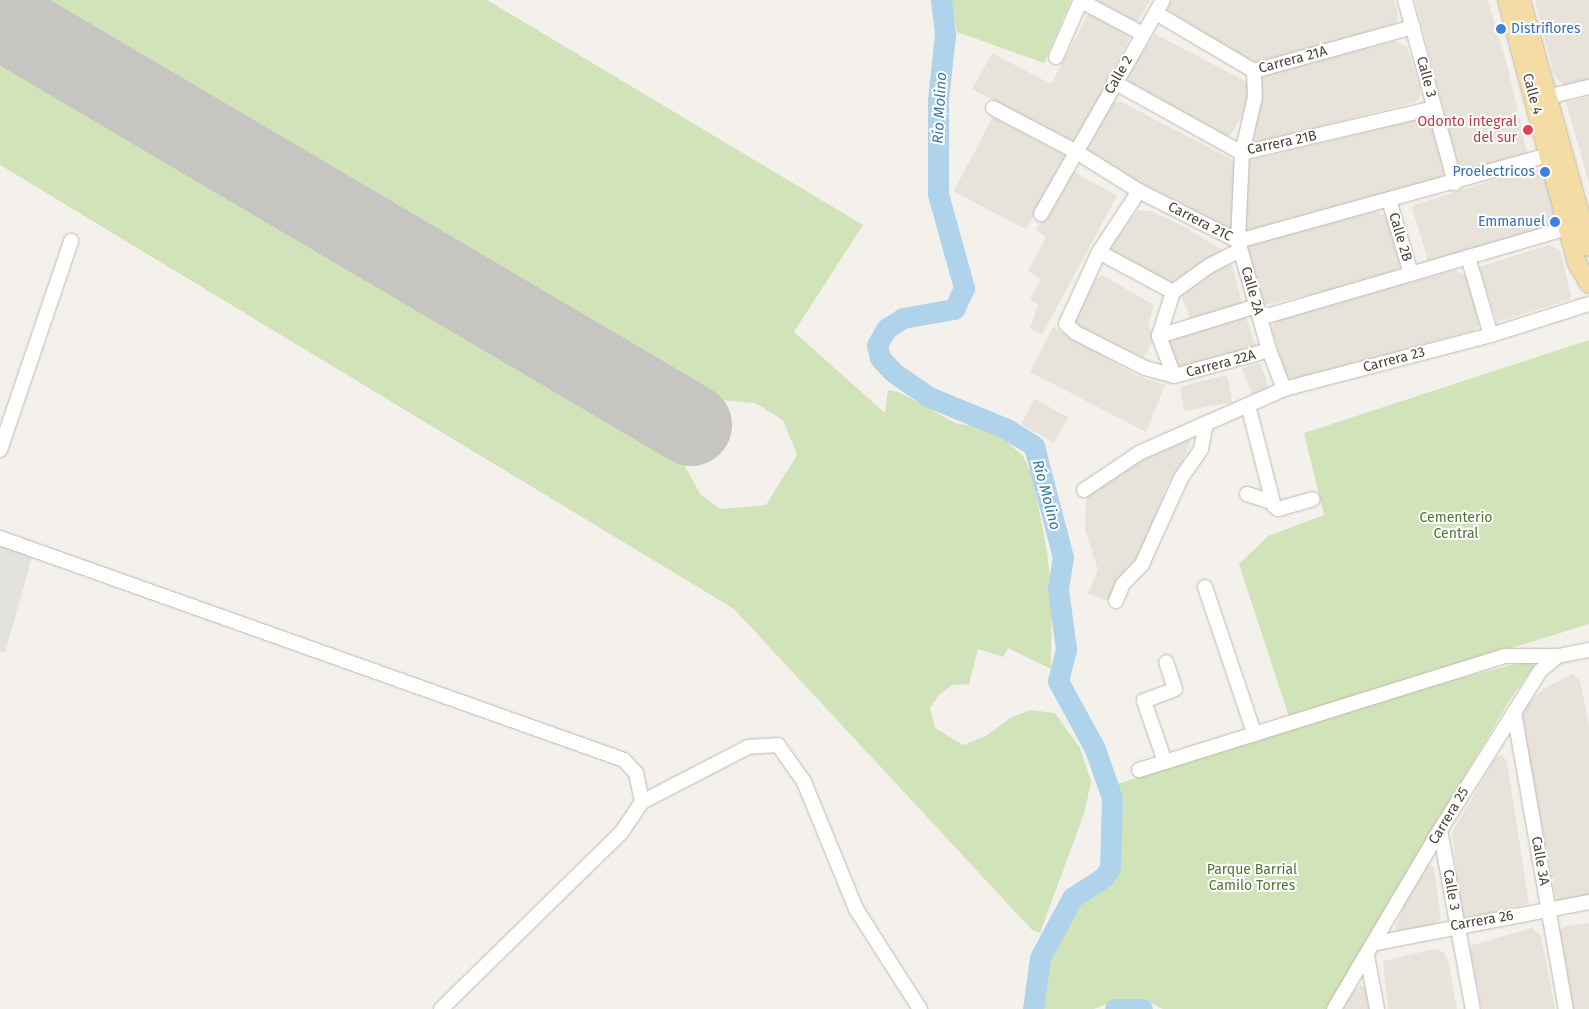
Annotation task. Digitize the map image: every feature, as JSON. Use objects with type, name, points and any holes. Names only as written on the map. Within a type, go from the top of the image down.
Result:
[{"type":"main road","name":"Calle 4","points":[[1507,0],[1568,228],[1585,279]]},
{"type":"main road","name":"Calle 4","points":[[1521,0],[1589,247]]},
{"type":"main road","points":[[1516,34],[1537,60]]},
{"type":"street","name":"Calle 2","points":[[1041,214],[1114,82],[1163,0]]},
{"type":"street","name":"Calle 3","points":[[1405,0],[1455,183]]},
{"type":"street","points":[[1056,57],[1081,1],[1143,34]]},
{"type":"street","name":"Carrera 21A","points":[[1156,13],[1254,71],[1413,27]]},
{"type":"street","name":"Calle 2A","points":[[1254,71],[1255,97],[1242,153],[1239,246],[1269,350],[1284,389]]},
{"type":"street","name":"Carrera 21B","points":[[1114,82],[1242,153],[1434,108]]},
{"type":"street","points":[[1547,97],[1589,87]]},
{"type":"street","name":"Carrera 21C","points":[[993,108],[1075,151],[1138,191],[1239,246],[1389,200],[1455,183],[1549,155]]},
{"type":"street","points":[[1138,191],[1099,252],[1173,292]]},
{"type":"street","name":"Calle 2B","points":[[1389,200],[1411,274]]},
{"type":"street","points":[[1159,336],[1411,274],[1568,228]]},
{"type":"street","points":[[0,450],[71,241]]},
{"type":"street","points":[[1174,376],[1159,336],[1173,292],[1239,246]]},
{"type":"street","name":"Carrera 22A","points":[[1099,252],[1066,324],[1076,333],[1145,368],[1174,376],[1269,350]]},
{"type":"street","points":[[1468,257],[1491,334]]},
{"type":"street","name":"Carrera 23","points":[[1084,490],[1139,453],[1284,389],[1491,334],[1587,305],[1585,279]]},
{"type":"street","points":[[1248,405],[1271,502]]},
{"type":"street","points":[[1116,601],[1123,584],[1142,564],[1181,478],[1201,449],[1206,423]]},
{"type":"street","points":[[1247,494],[1271,502],[1278,509],[1314,499]]},
{"type":"street","points":[[0,538],[624,760],[636,773],[642,802]]},
{"type":"street","points":[[1205,587],[1254,733]]},
{"type":"street","name":"Carrera 25","points":[[1334,1009],[1376,943],[1440,830],[1540,671],[1558,656],[1589,650]]},
{"type":"street","points":[[1139,770],[1506,656],[1558,656]]},
{"type":"street","points":[[1165,762],[1144,701],[1175,689],[1166,662]]},
{"type":"street","name":"Calle 3A","points":[[1514,712],[1566,1009]]},
{"type":"street","points":[[441,1009],[621,833],[642,802],[748,746],[778,745],[804,782],[856,909],[920,1009]]},
{"type":"street","name":"Calle 3","points":[[1440,830],[1473,1009]]},
{"type":"street","name":"Carrera 26","points":[[1376,943],[1589,902]]},
{"type":"street","points":[[1367,956],[1377,1009]]},
{"type":"shaded area","points":[[1082,0],[1150,0],[1133,30]]},
{"type":"shaded area","points":[[1169,0],[1394,0],[1398,12],[1397,21],[1385,30],[1252,63],[1170,13],[1167,8]]},
{"type":"shaded area","points":[[1415,0],[1488,0],[1509,72],[1528,157],[1470,175],[1459,168]]},
{"type":"shaded area","points":[[1535,0],[1589,0],[1589,81],[1564,85],[1554,75]]},
{"type":"shaded area","points":[[1089,13],[1131,36],[1074,144],[972,89],[992,53],[1051,84]]},
{"type":"shaded area","points":[[1155,34],[1247,82],[1247,107],[1231,134],[1226,137],[1129,85],[1128,74]]},
{"type":"shaded area","points":[[1396,41],[1407,47],[1420,89],[1420,97],[1415,102],[1251,144],[1260,79],[1265,74]]},
{"type":"shaded area","points":[[1589,97],[1589,184],[1566,102]]},
{"type":"shaded area","points":[[1114,102],[1122,102],[1231,159],[1235,165],[1232,227],[1228,232],[1223,232],[1085,153],[1109,105]]},
{"type":"shaded area","points":[[993,117],[1065,155],[1026,230],[954,191]]},
{"type":"shaded area","points":[[1420,119],[1430,121],[1444,171],[1442,178],[1244,234],[1247,161]]},
{"type":"shaded area","points":[[1532,168],[1544,171],[1558,213],[1557,224],[1432,264],[1428,261],[1412,208],[1414,205]]},
{"type":"shaded area","points":[[1069,169],[1117,196],[1042,335],[1030,328],[1038,305],[1030,299],[1041,280],[1028,271],[1046,237],[1036,230]]},
{"type":"shaded area","points":[[1138,210],[1151,211],[1183,226],[1224,251],[1172,287],[1112,253],[1111,246]]},
{"type":"shaded area","points":[[1374,211],[1386,216],[1400,265],[1398,272],[1375,280],[1264,305],[1246,251],[1247,245]]},
{"type":"shaded area","points":[[1549,245],[1560,250],[1571,296],[1569,300],[1497,322],[1479,267]]},
{"type":"shaded area","points":[[1226,262],[1232,264],[1242,305],[1191,320],[1181,295]]},
{"type":"shaded area","points":[[1455,270],[1467,276],[1479,319],[1478,326],[1473,331],[1294,379],[1286,376],[1272,329],[1275,320]]},
{"type":"shaded area","points":[[1102,275],[1154,305],[1148,326],[1156,337],[1140,363],[1133,364],[1072,322],[1096,278]]},
{"type":"shaded area","points":[[1246,317],[1256,347],[1177,373],[1166,343],[1168,338]]},
{"type":"shaded area","points":[[1053,327],[1138,376],[1165,385],[1146,432],[1030,372]]},
{"type":"shaded area","points":[[1260,363],[1270,392],[1252,395],[1242,368]]},
{"type":"shaded area","points":[[1225,375],[1228,378],[1232,402],[1184,411],[1180,387]]},
{"type":"shaded area","points":[[1035,399],[1068,417],[1054,443],[1021,424]]},
{"type":"shaded area","points":[[1181,437],[1191,440],[1181,465],[1165,488],[1156,523],[1136,560],[1110,601],[1088,594],[1098,570],[1085,530],[1086,495],[1114,475]]},
{"type":"shaded area","points":[[0,546],[32,557],[5,653],[0,651]]},
{"type":"shaded area","points":[[1573,674],[1580,681],[1589,727],[1589,899],[1557,902],[1520,717],[1521,711],[1543,689]]},
{"type":"shaded area","points":[[1502,755],[1507,762],[1529,904],[1466,919],[1461,912],[1452,832],[1496,757]]},
{"type":"shaded area","points":[[1428,863],[1434,868],[1441,919],[1434,925],[1394,931],[1408,895]]},
{"type":"shaded area","points":[[1589,923],[1589,1009],[1572,1009],[1559,931],[1566,926]]},
{"type":"shaded area","points":[[1532,928],[1541,936],[1555,1009],[1482,1009],[1470,950],[1472,945]]},
{"type":"shaded area","points":[[1434,949],[1444,952],[1449,965],[1457,1009],[1388,1009],[1383,961]]},
{"type":"shaded area","points":[[1361,985],[1365,988],[1369,1009],[1342,1009],[1354,990]]},
{"type":"green space","points":[[45,0],[487,0],[863,225],[794,332],[885,413],[888,390],[899,392],[955,423],[981,428],[1002,437],[1023,456],[1033,477],[1047,552],[1052,595],[1051,669],[1008,648],[1003,657],[978,649],[969,684],[952,685],[939,695],[930,708],[935,728],[963,745],[986,736],[1010,718],[1030,710],[1055,713],[1080,748],[1091,781],[1085,811],[1040,933],[1032,930],[734,609],[0,165],[0,57],[683,462],[700,494],[720,509],[766,505],[797,455],[783,420],[755,403],[721,400]]},
{"type":"green space","points":[[951,0],[1071,0],[1044,63],[957,32]]},
{"type":"green space","name":"Cementerio Central","points":[[1589,340],[1589,624],[1289,717],[1239,564],[1268,536],[1324,515],[1304,433]]},
{"type":"green space","name":"Parque Barrial Camilo Torres","points":[[1524,662],[1531,662],[1534,666],[1509,701],[1327,1009],[1163,1009],[1143,999],[1119,999],[1094,1009],[1040,1009],[1052,951],[1074,909],[1115,875],[1118,809],[1114,785],[1291,728],[1457,679]]},
{"type":"waterway","name":"Río Molino","points":[[941,0],[945,35],[938,99],[938,194],[964,288],[954,309],[903,318],[886,329],[877,345],[880,358],[893,372],[929,397],[1007,429],[1034,446],[1063,557],[1058,589],[1066,649],[1058,681],[1095,749],[1112,798],[1110,868],[1104,877],[1072,898],[1040,958],[1033,1009]]},
{"type":"waterway","name":"Río Molino","points":[[1115,1009],[1142,1009]]},
{"type":"runway","points":[[0,18],[691,425]]},
{"type":"place","name":"Distriflores","points":[[1501,29]]},
{"type":"place","name":"Odonto integral del sur","points":[[1528,130]]},
{"type":"place","name":"Proelectricos","points":[[1545,172]]},
{"type":"place","name":"Emmanuel","points":[[1555,222]]}]
